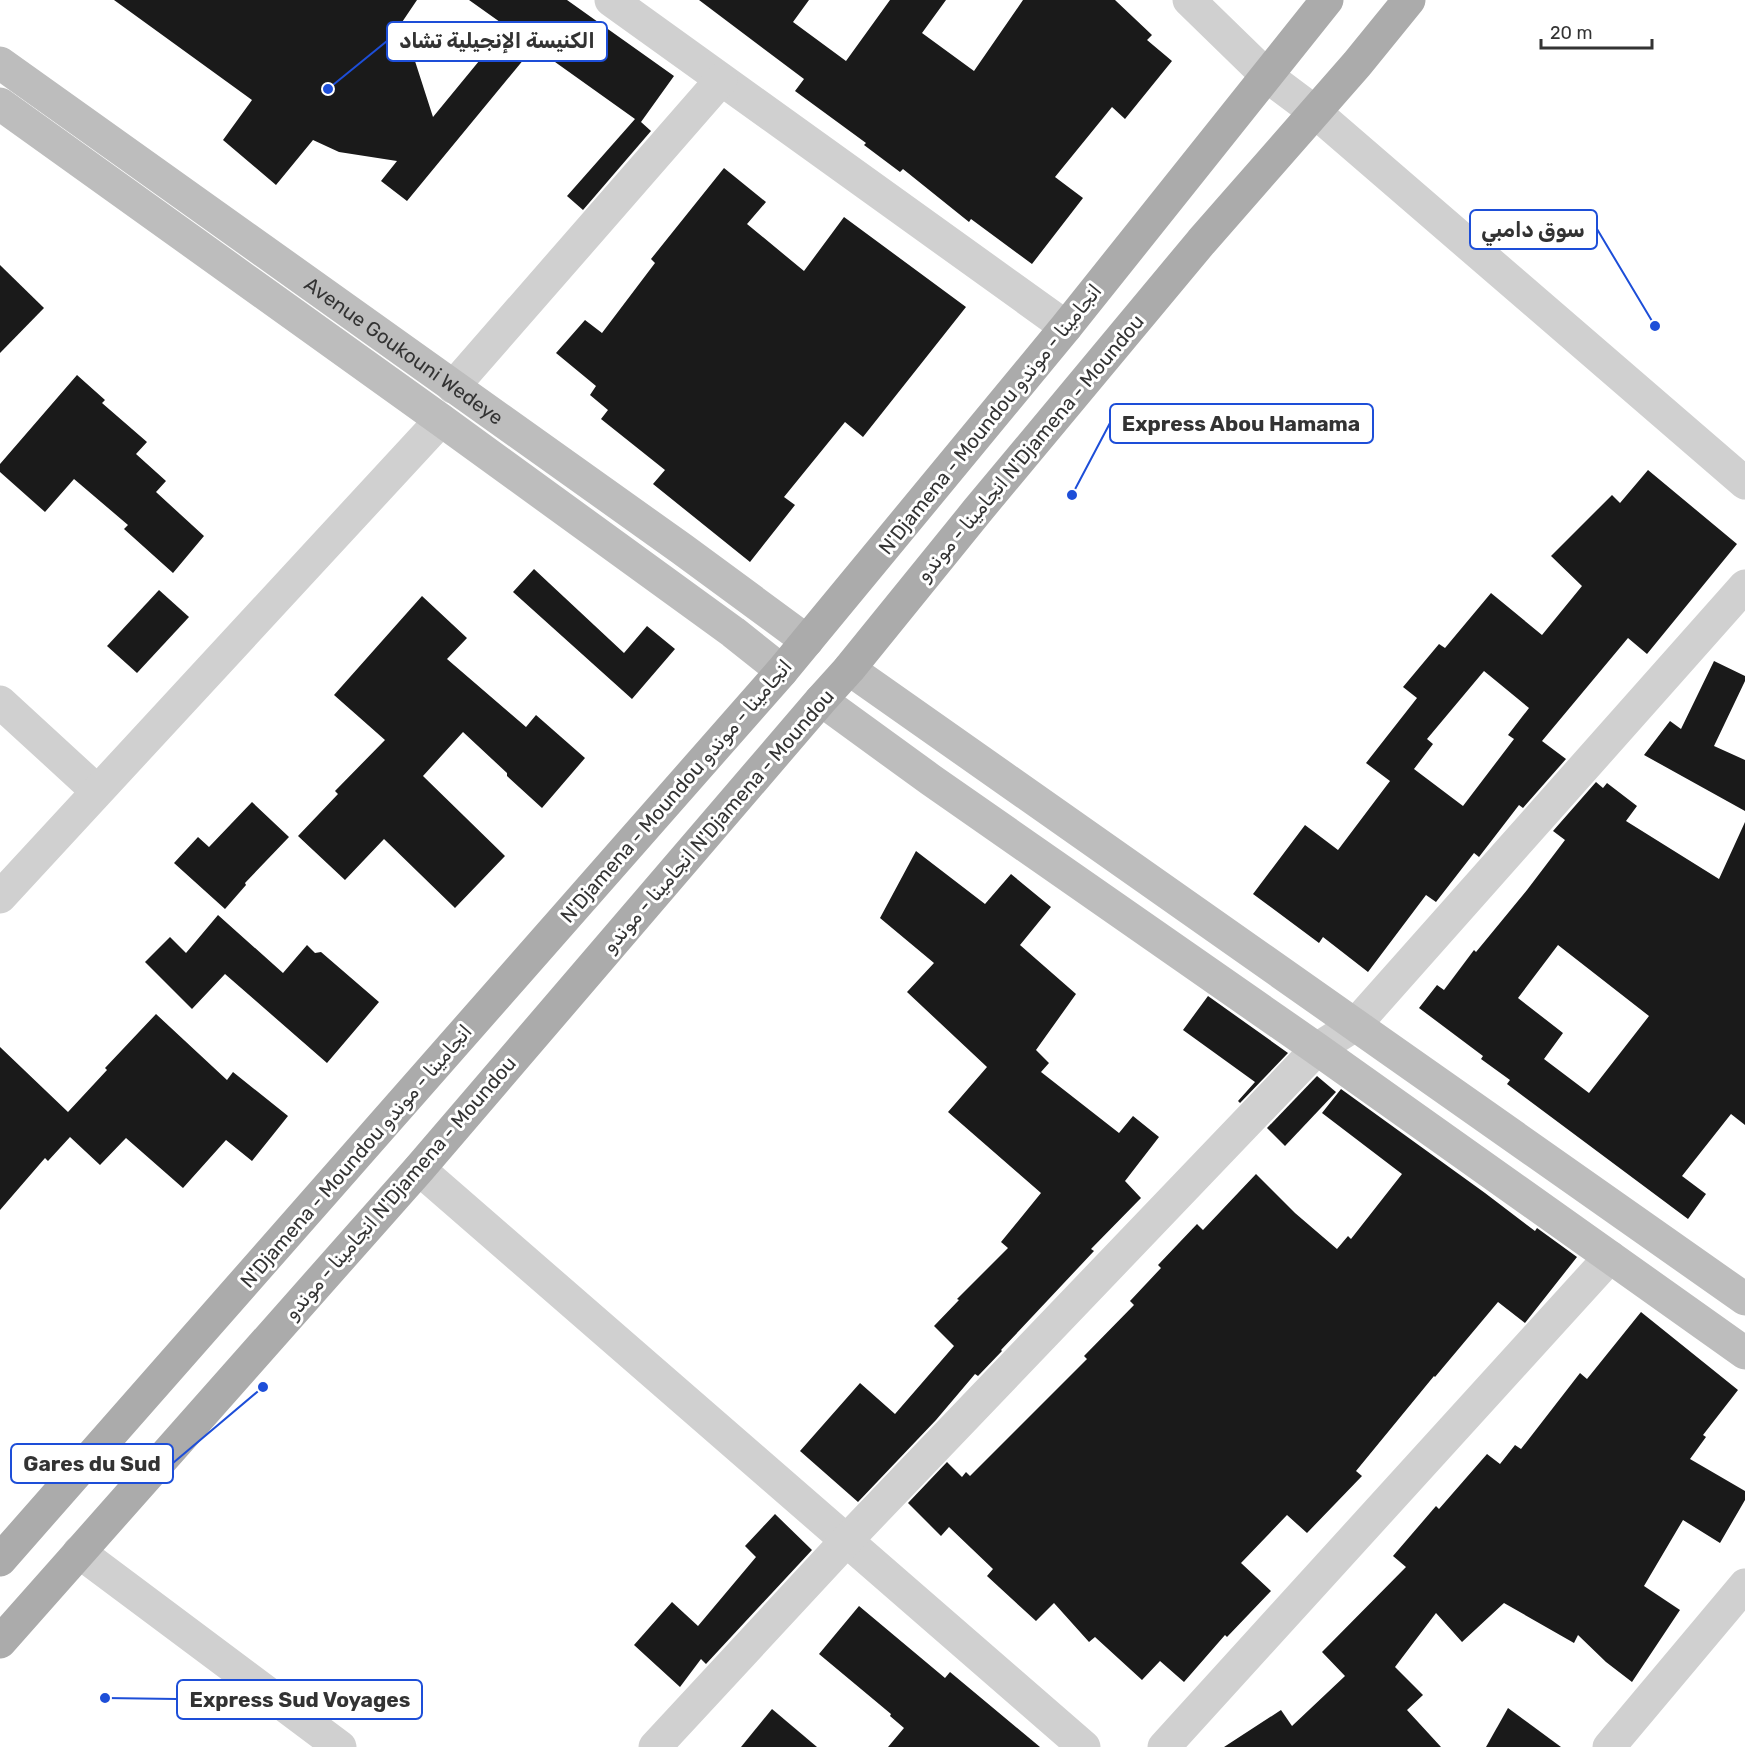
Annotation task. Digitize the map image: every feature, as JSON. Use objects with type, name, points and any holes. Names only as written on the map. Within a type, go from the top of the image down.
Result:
[{"type":"main road","name":"انجامينا - موندو N'Djamena - Moundou","points":[[6,1635],[420,1169],[849,669],[1164,287],[1399,12],[1420,0]]},
{"type":"main road","name":"N'Djamena - Moundou انجامينا - موندو","points":[[0,1560],[783,671],[1066,327],[1322,5]]},
{"type":"street","points":[[611,0],[1066,327]]},
{"type":"street","points":[[1189,0],[1267,76],[1315,112],[1745,483]]},
{"type":"street","name":"Avenue Goukouni Wedeye","points":[[0,63],[682,549],[807,641]]},
{"type":"street","points":[[453,387],[721,80]]},
{"type":"street","name":"Avenue Goukouni Wedeye","points":[[0,104],[441,420],[733,632],[783,671]]},
{"type":"street","points":[[0,897],[441,420]]},
{"type":"street","points":[[655,1747],[846,1541],[1317,1048],[1355,1025],[1745,586]]},
{"type":"street","points":[[849,669],[1745,1299]]},
{"type":"street","points":[[821,700],[931,780],[1317,1048],[1745,1353]]},
{"type":"street","points":[[0,702],[97,791]]},
{"type":"street","points":[[420,1169],[1084,1747]]},
{"type":"street","points":[[1164,1747],[1610,1257]]},
{"type":"street","points":[[79,1552],[340,1747]]},
{"type":"street","points":[[1609,1747],[1745,1585]]},
{"type":"building","points":[[114,0],[417,0],[394,34],[414,58],[433,117],[507,27],[469,0],[567,0],[674,76],[641,122],[651,131],[583,210],[567,196],[635,119],[534,47],[407,201],[381,181],[397,161],[339,152],[313,140],[276,185],[223,140],[252,100]]},
{"type":"building","points":[[699,0],[809,0],[793,22],[846,61],[890,0],[946,0],[922,33],[974,71],[1023,0],[1115,0],[1152,35],[1147,40],[1172,61],[1125,119],[1112,107],[1055,177],[1083,198],[1032,264],[971,219],[969,222],[903,169],[900,172],[864,145],[866,143],[795,91],[804,79]]},
{"type":"building","points":[[724,168],[766,202],[747,224],[804,271],[844,217],[966,307],[863,437],[845,422],[784,497],[795,505],[750,562],[653,484],[665,470],[601,419],[608,410],[590,395],[596,386],[556,353],[585,320],[602,333],[655,263],[651,259]]},
{"type":"building","points":[[0,265],[44,308],[0,353]]},
{"type":"building","points":[[77,375],[105,400],[102,403],[147,442],[136,454],[166,481],[156,492],[204,536],[173,573],[124,529],[128,525],[74,479],[45,512],[0,472],[0,464]]},
{"type":"building","points":[[1648,470],[1737,544],[1647,654],[1628,638],[1542,741],[1566,759],[1523,808],[1519,805],[1479,857],[1474,853],[1436,902],[1426,895],[1368,972],[1323,937],[1319,943],[1253,894],[1305,825],[1338,850],[1390,781],[1366,763],[1417,698],[1403,687],[1439,644],[1445,648],[1491,593],[1542,635],[1582,586],[1551,556],[1612,495],[1620,503]],"holes":[[[1484,671],[1529,708],[1508,735],[1514,739],[1463,806],[1414,769],[1433,744],[1427,739]]]},
{"type":"building","points":[[534,569],[624,653],[647,626],[675,649],[632,699],[513,592]]},
{"type":"building","points":[[159,590],[189,617],[137,673],[107,646]]},
{"type":"building","points":[[422,596],[467,638],[447,659],[526,727],[536,715],[585,758],[542,808],[463,732],[423,776],[505,856],[455,908],[384,839],[345,880],[298,836],[338,794],[335,791],[385,740],[334,695]]},
{"type":"building","points":[[1714,661],[1745,676],[1745,681],[1714,746],[1745,760],[1745,811],[1644,755],[1670,721],[1681,729]]},
{"type":"building","points":[[1596,782],[1603,788],[1607,783],[1637,806],[1626,821],[1719,879],[1745,822],[1745,1125],[1731,1114],[1682,1176],[1706,1194],[1688,1219],[1507,1084],[1510,1080],[1481,1059],[1483,1056],[1419,1008],[1437,985],[1444,990],[1474,950],[1476,952],[1527,890],[1565,840],[1553,831]],"holes":[[[1558,945],[1649,1016],[1589,1093],[1544,1059],[1563,1033],[1518,998]]]},
{"type":"building","points":[[252,802],[289,837],[245,883],[246,885],[225,909],[174,863],[198,837],[209,847]]},
{"type":"building","points":[[916,851],[985,904],[1011,874],[1051,907],[1020,945],[1076,994],[1036,1050],[1049,1063],[1041,1072],[1119,1133],[1133,1116],[1159,1137],[1125,1181],[1141,1198],[1091,1249],[1094,1251],[1002,1351],[978,1376],[975,1374],[936,1420],[858,1502],[800,1451],[860,1383],[895,1414],[954,1346],[934,1326],[959,1300],[957,1299],[1008,1248],[1001,1242],[1041,1193],[948,1112],[987,1067],[907,992],[934,963],[880,918]]},
{"type":"building","points":[[218,915],[283,973],[307,945],[315,953],[321,952],[379,1002],[327,1063],[225,974],[192,1009],[145,962],[170,937],[186,953]]},
{"type":"building","points":[[1208,996],[1288,1053],[1240,1103],[1238,1101],[1255,1082],[1183,1030]]},
{"type":"building","points":[[156,1014],[227,1080],[233,1072],[288,1116],[252,1161],[226,1140],[183,1188],[126,1138],[100,1165],[70,1137],[48,1161],[45,1158],[0,1210],[0,1047],[68,1112],[107,1070],[105,1068]]},
{"type":"building","points":[[1317,1076],[1336,1092],[1285,1146],[1267,1128]]},
{"type":"building","points":[[1341,1089],[1535,1231],[1537,1228],[1577,1257],[1525,1323],[1498,1302],[1356,1471],[1362,1476],[1307,1533],[1287,1515],[1241,1563],[1271,1591],[1227,1637],[1225,1635],[1184,1682],[1160,1661],[1142,1680],[1095,1637],[1089,1642],[1054,1603],[1036,1621],[987,1576],[993,1569],[949,1527],[941,1536],[908,1503],[947,1462],[962,1477],[966,1472],[970,1476],[1087,1359],[1084,1356],[1134,1305],[1130,1301],[1161,1268],[1158,1265],[1197,1224],[1203,1230],[1256,1174],[1295,1213],[1337,1249],[1348,1236],[1351,1239],[1402,1174],[1322,1113]]},
{"type":"building","points":[[1641,1312],[1738,1390],[1703,1435],[1706,1437],[1690,1459],[1745,1491],[1745,1500],[1720,1543],[1683,1520],[1644,1586],[1680,1610],[1632,1682],[1606,1662],[1578,1635],[1574,1643],[1504,1603],[1462,1642],[1436,1613],[1395,1667],[1423,1695],[1407,1710],[1441,1747],[1224,1747],[1281,1710],[1292,1726],[1345,1676],[1322,1652],[1406,1567],[1393,1556],[1436,1506],[1439,1509],[1487,1454],[1500,1464],[1515,1445],[1521,1449],[1580,1373],[1587,1379]]},
{"type":"building","points":[[775,1514],[812,1550],[706,1664],[701,1659],[680,1687],[634,1645],[672,1602],[698,1626],[756,1557],[745,1546]]},
{"type":"building","points":[[859,1606],[945,1678],[950,1672],[1040,1747],[888,1747],[904,1728],[890,1716],[891,1714],[819,1654]]},
{"type":"building","points":[[1508,1708],[1561,1747],[1486,1747]]},
{"type":"building","points":[[772,1709],[817,1747],[741,1747]]},
{"type":"place","name":"الكنيسة الإنجيلية تشاد","points":[[328,89]]},
{"type":"place","name":"سوق دامبي","points":[[1655,326]]},
{"type":"place","name":"Express Abou Hamama","points":[[1072,495]]},
{"type":"place","name":"Gares du Sud","points":[[263,1387]]},
{"type":"place","name":"Express Sud Voyages","points":[[105,1698]]}]
